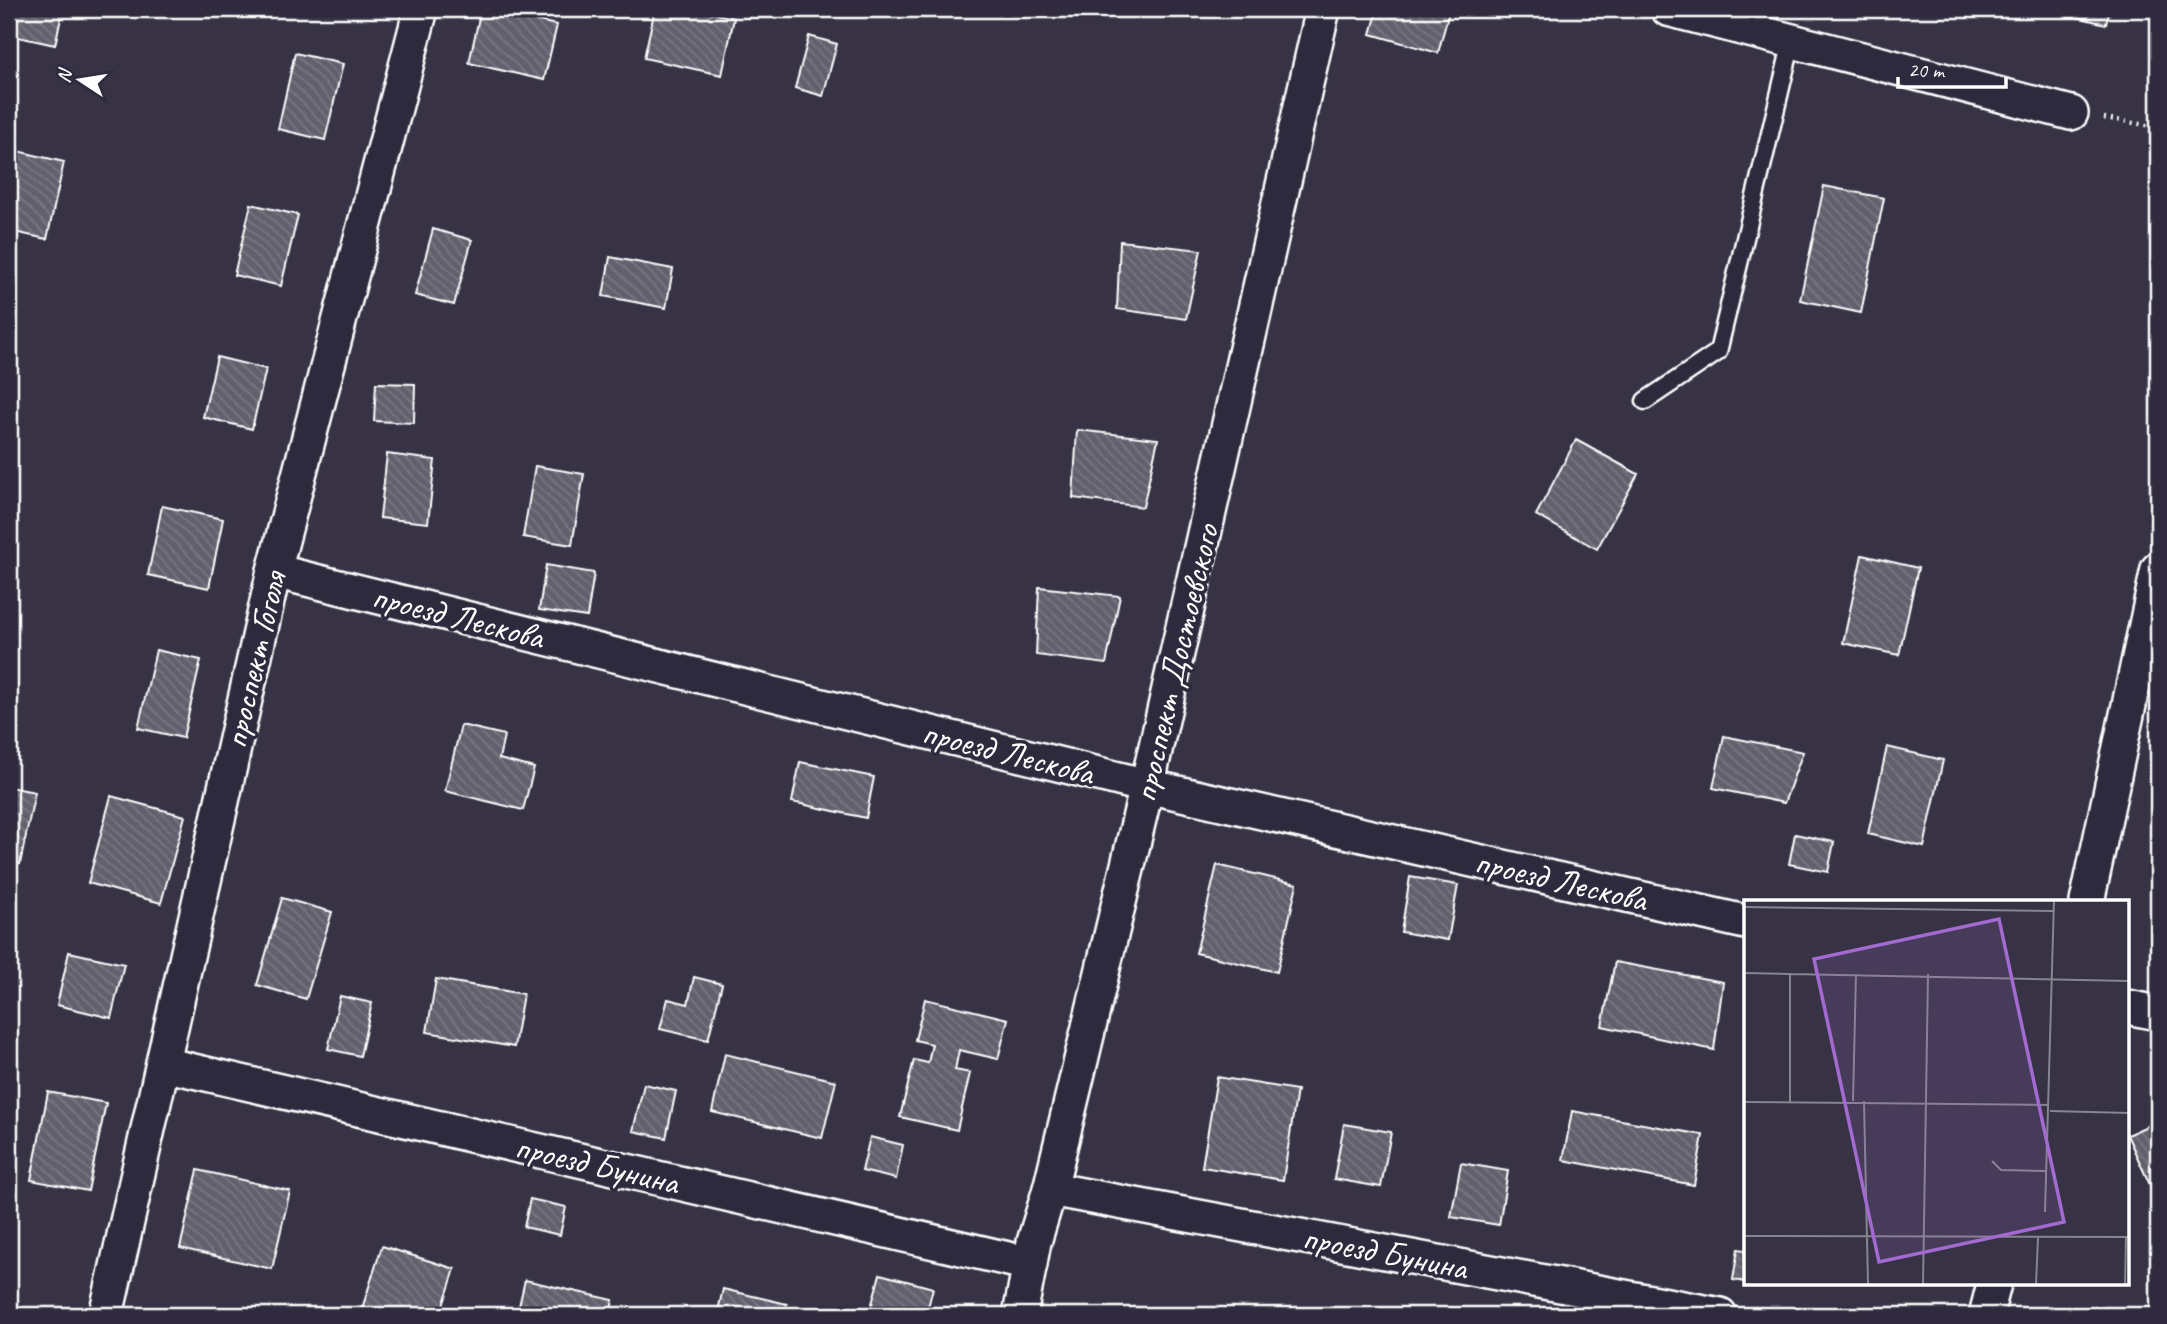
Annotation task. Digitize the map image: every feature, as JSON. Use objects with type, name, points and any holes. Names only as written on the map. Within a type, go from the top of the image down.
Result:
[{"type":"street","name":"проспект Гоголя","points":[[106,1315],[274,571],[421,9]]},
{"type":"street","name":"проспект Достоевского","points":[[1020,1315],[1034,1242],[1050,1189],[1147,786],[1322,9]]},
{"type":"street","points":[[1668,9],[2071,113]]},
{"type":"street","points":[[2087,900],[2158,569]]},
{"type":"street","name":"проезд Лескова","points":[[274,571],[1147,786],[1744,922]]},
{"type":"street","points":[[2128,1007],[2158,1013]]},
{"type":"street","name":"проезд Бунина","points":[[163,1064],[1030,1264]]},
{"type":"street","name":"проезд Бунина","points":[[1050,1189],[1720,1315]]},
{"type":"street","points":[[1986,1315],[1993,1286]]},
{"type":"lane","points":[[1645,401],[1718,352],[1792,41]]},
{"type":"path","points":[[2071,113],[2158,127]]},
{"type":"building","points":[[9,9],[63,9],[55,45],[9,35]]},
{"type":"building","points":[[481,9],[557,25],[544,80],[469,63]]},
{"type":"building","points":[[655,9],[695,9],[734,18],[722,75],[644,58]]},
{"type":"building","points":[[1378,9],[1436,9],[1449,12],[1438,53],[1371,34]]},
{"type":"building","points":[[2042,9],[2110,9],[2106,24]]},
{"type":"building","points":[[809,36],[837,44],[823,96],[795,88]]},
{"type":"building","points":[[295,53],[343,64],[325,140],[278,129]]},
{"type":"building","points":[[9,149],[64,162],[47,239],[9,231]]},
{"type":"building","points":[[1824,186],[1884,198],[1861,313],[1800,300]]},
{"type":"building","points":[[251,204],[298,215],[281,286],[234,275]]},
{"type":"building","points":[[433,229],[472,240],[454,305],[415,295]]},
{"type":"building","points":[[1120,241],[1201,250],[1186,319],[1117,309]]},
{"type":"building","points":[[610,257],[673,269],[666,308],[603,296]]},
{"type":"building","points":[[217,357],[266,369],[252,429],[203,417]]},
{"type":"building","points":[[376,383],[415,384],[414,423],[374,421]]},
{"type":"building","points":[[1077,430],[1158,439],[1143,507],[1073,498]]},
{"type":"building","points":[[1576,440],[1638,474],[1597,549],[1536,515]]},
{"type":"building","points":[[387,454],[435,460],[428,523],[380,518]]},
{"type":"building","points":[[535,466],[584,474],[572,545],[523,537]]},
{"type":"building","points":[[162,506],[223,519],[209,588],[148,575]]},
{"type":"building","points":[[1862,555],[1918,568],[1899,655],[1843,643]]},
{"type":"building","points":[[546,565],[594,573],[587,617],[539,610]]},
{"type":"building","points":[[1039,587],[1120,596],[1106,664],[1036,655]]},
{"type":"building","points":[[156,650],[201,660],[183,738],[138,728]]},
{"type":"building","points":[[461,725],[504,735],[499,759],[534,768],[523,810],[445,791]]},
{"type":"building","points":[[1724,736],[1803,752],[1784,803],[1713,788]]},
{"type":"building","points":[[1887,747],[1943,760],[1924,847],[1868,834]]},
{"type":"building","points":[[800,762],[874,777],[866,818],[792,802]]},
{"type":"building","points":[[9,787],[35,792],[20,864],[9,862]]},
{"type":"building","points":[[111,796],[185,816],[161,903],[88,883]]},
{"type":"building","points":[[1795,834],[1834,842],[1828,872],[1789,864]]},
{"type":"building","points":[[2158,842],[2158,872],[2150,870]]},
{"type":"building","points":[[1217,865],[1297,884],[1277,972],[1196,953]]},
{"type":"building","points":[[1410,877],[1458,885],[1448,940],[1401,932]]},
{"type":"building","points":[[282,898],[332,912],[306,999],[257,985]]},
{"type":"building","points":[[69,952],[124,964],[111,1018],[57,1005]]},
{"type":"building","points":[[1615,962],[1723,982],[1714,1050],[1602,1026]]},
{"type":"building","points":[[694,977],[722,984],[708,1040],[660,1029],[668,999],[688,1004]]},
{"type":"building","points":[[436,979],[523,994],[514,1047],[427,1032]]},
{"type":"building","points":[[340,996],[372,1003],[360,1056],[328,1049]]},
{"type":"building","points":[[925,999],[1008,1019],[998,1059],[959,1050],[955,1070],[970,1073],[957,1130],[900,1117],[914,1060],[928,1063],[932,1044],[915,1040]]},
{"type":"building","points":[[725,1054],[836,1081],[822,1138],[712,1112]]},
{"type":"building","points":[[1217,1077],[1297,1090],[1283,1180],[1202,1167]]},
{"type":"building","points":[[644,1084],[676,1091],[666,1138],[633,1131]]},
{"type":"building","points":[[48,1092],[106,1103],[88,1191],[31,1180]]},
{"type":"building","points":[[1572,1111],[1703,1135],[1694,1185],[1563,1160]]},
{"type":"building","points":[[2158,1121],[2158,1202],[2128,1137],[2128,1135]]},
{"type":"building","points":[[1344,1124],[1391,1132],[1381,1187],[1334,1179]]},
{"type":"building","points":[[870,1137],[903,1145],[896,1179],[862,1171]]},
{"type":"building","points":[[1461,1163],[1508,1171],[1499,1225],[1451,1217]]},
{"type":"building","points":[[198,1170],[290,1191],[272,1269],[180,1248]]},
{"type":"building","points":[[530,1199],[566,1207],[560,1235],[524,1227]]},
{"type":"building","points":[[382,1246],[455,1269],[440,1315],[360,1315]]},
{"type":"building","points":[[1738,1249],[1744,1250],[1744,1282],[1733,1280]]},
{"type":"building","points":[[880,1274],[933,1288],[926,1315],[869,1315]]},
{"type":"building","points":[[525,1280],[613,1300],[610,1315],[517,1315]]},
{"type":"building","points":[[723,1289],[787,1304],[785,1315],[717,1315]]}]
